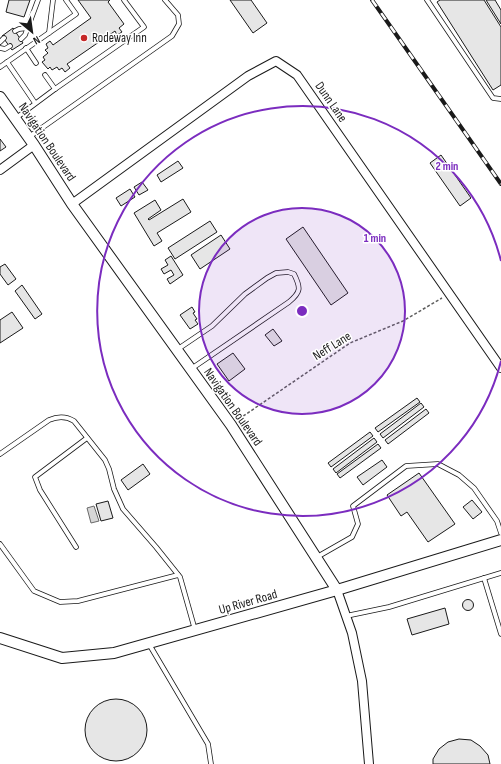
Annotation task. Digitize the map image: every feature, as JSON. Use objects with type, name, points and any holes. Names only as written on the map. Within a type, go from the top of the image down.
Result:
[{"type":"street","name":"Dunn Lane","points":[[72,204],[248,76],[276,61],[297,75],[501,368]]},
{"type":"street","name":"Navigation Boulevard","points":[[0,97],[32,141],[72,204],[231,424],[337,590],[352,633],[362,681],[369,764]]},
{"type":"street","points":[[0,170],[32,141]]},
{"type":"street","name":"Up River Road","points":[[0,638],[62,658],[114,654],[337,590],[501,540]]},
{"type":"lane","points":[[21,39],[25,36],[38,0]]},
{"type":"lane","points":[[49,33],[53,0]]},
{"type":"lane","points":[[0,67],[76,14],[66,0]]},
{"type":"lane","points":[[15,118],[34,103],[144,28],[124,0]]},
{"type":"lane","points":[[32,141],[172,36],[179,24],[178,15],[165,0]]},
{"type":"lane","points":[[427,0],[494,98],[501,99]]},
{"type":"lane","points":[[15,31],[19,28],[28,28]]},
{"type":"lane","points":[[0,48],[5,49],[10,46]]},
{"type":"lane","points":[[26,48],[36,63]]},
{"type":"lane","points":[[7,62],[34,103]]},
{"type":"lane","points":[[45,75],[55,89]]},
{"type":"lane","points":[[177,350],[212,326],[245,294],[267,278],[276,273],[288,272],[294,274],[299,284],[299,290],[296,296],[191,369]]},
{"type":"lane","points":[[0,454],[37,427],[55,417],[69,418],[74,421],[105,460],[114,489],[123,509],[178,575],[184,588],[195,630]]},
{"type":"lane","points":[[76,547],[40,490],[35,477],[87,438]]},
{"type":"lane","points":[[316,558],[352,537],[358,524],[354,506],[406,466],[438,464],[459,475],[474,488],[497,521],[501,533]]},
{"type":"lane","points":[[0,544],[34,591],[60,602],[78,601],[178,575]]},
{"type":"lane","points":[[346,616],[389,608],[501,573]]},
{"type":"lane","points":[[484,578],[501,634]]},
{"type":"lane","points":[[149,644],[208,744],[210,764]]},
{"type":"path","name":"Neff Lane","points":[[231,424],[350,343],[402,322],[449,294]]},
{"type":"shaded area","points":[[94,506],[99,521],[91,523],[87,508]]},
{"type":"building","points":[[9,0],[30,0],[24,17],[6,12]]},
{"type":"building","name":"Rodeway Inn","points":[[78,0],[110,0],[108,2],[124,24],[119,28],[122,32],[117,35],[115,31],[67,64],[70,68],[65,72],[62,68],[59,70],[57,67],[52,70],[50,67],[48,69],[42,62],[45,60],[43,57],[48,53],[45,50],[48,48],[46,44],[50,41],[53,45],[91,18]]},
{"type":"building","points":[[230,0],[251,0],[267,23],[253,33]]},
{"type":"building","points":[[440,0],[484,0],[501,27],[501,85],[493,90],[437,2]]},
{"type":"building","points":[[486,0],[495,0],[501,10],[501,24]]},
{"type":"building","points":[[13,28],[23,43],[12,50],[2,36]]},
{"type":"building","points":[[0,139],[6,147],[0,151]]},
{"type":"building","points":[[441,155],[471,198],[460,206],[430,163]]},
{"type":"building","points":[[178,161],[183,168],[161,182],[157,175]]},
{"type":"building","points":[[142,182],[148,190],[139,195],[134,187]]},
{"type":"building","points":[[130,189],[135,197],[121,206],[116,198]]},
{"type":"building","points":[[183,199],[191,212],[157,233],[162,241],[154,246],[134,213],[155,200],[161,210],[148,219],[149,220]]},
{"type":"building","points":[[210,221],[217,232],[175,259],[168,248]]},
{"type":"building","points":[[303,227],[348,293],[331,305],[286,239]]},
{"type":"building","points":[[221,235],[230,249],[200,269],[191,255]]},
{"type":"building","points":[[171,256],[183,275],[170,284],[167,279],[174,275],[171,270],[164,274],[161,269],[168,265],[165,260]]},
{"type":"building","points":[[5,264],[16,279],[8,285],[0,274],[0,267]]},
{"type":"building","points":[[22,285],[42,314],[35,319],[15,291]]},
{"type":"building","points":[[192,307],[195,312],[193,313],[197,319],[195,320],[198,324],[190,329],[180,315]]},
{"type":"building","points":[[12,312],[23,328],[0,343],[0,320]]},
{"type":"building","points":[[273,329],[282,341],[274,346],[265,335]]},
{"type":"building","points":[[233,353],[245,369],[229,381],[217,364]]},
{"type":"building","points":[[417,398],[420,402],[378,432],[375,428]]},
{"type":"building","points":[[421,403],[424,407],[383,438],[380,434]]},
{"type":"building","points":[[426,409],[429,413],[388,444],[385,440]]},
{"type":"building","points":[[370,432],[373,436],[331,467],[328,463]]},
{"type":"building","points":[[374,438],[377,442],[336,473],[333,469]]},
{"type":"building","points":[[378,444],[381,448],[340,478],[337,474]]},
{"type":"building","points":[[382,460],[387,467],[363,485],[357,477]]},
{"type":"building","points":[[143,464],[150,474],[128,490],[121,480]]},
{"type":"building","points":[[419,473],[455,524],[428,542],[407,512],[401,516],[387,495]]},
{"type":"building","points":[[472,500],[482,512],[473,519],[463,507]]},
{"type":"building","points":[[108,501],[113,518],[101,521],[96,504]]},
{"type":"building","points":[[466,600],[470,600],[472,601],[472,609],[466,610],[463,607],[463,603]]},
{"type":"building","points":[[445,608],[449,624],[412,635],[407,619]]},
{"type":"building","points":[[116,699],[128,701],[138,708],[145,718],[147,730],[145,742],[138,752],[128,759],[116,761],[104,759],[94,752],[87,742],[85,730],[87,718],[94,708],[104,701]]},
{"type":"building","points":[[459,739],[471,740],[480,746],[488,755],[490,764],[433,764],[433,759],[439,749],[448,742]]},
{"type":"railway","points":[[372,0],[501,184]]},
{"type":"place","name":"Rodeway Inn","points":[[84,38]]}]
